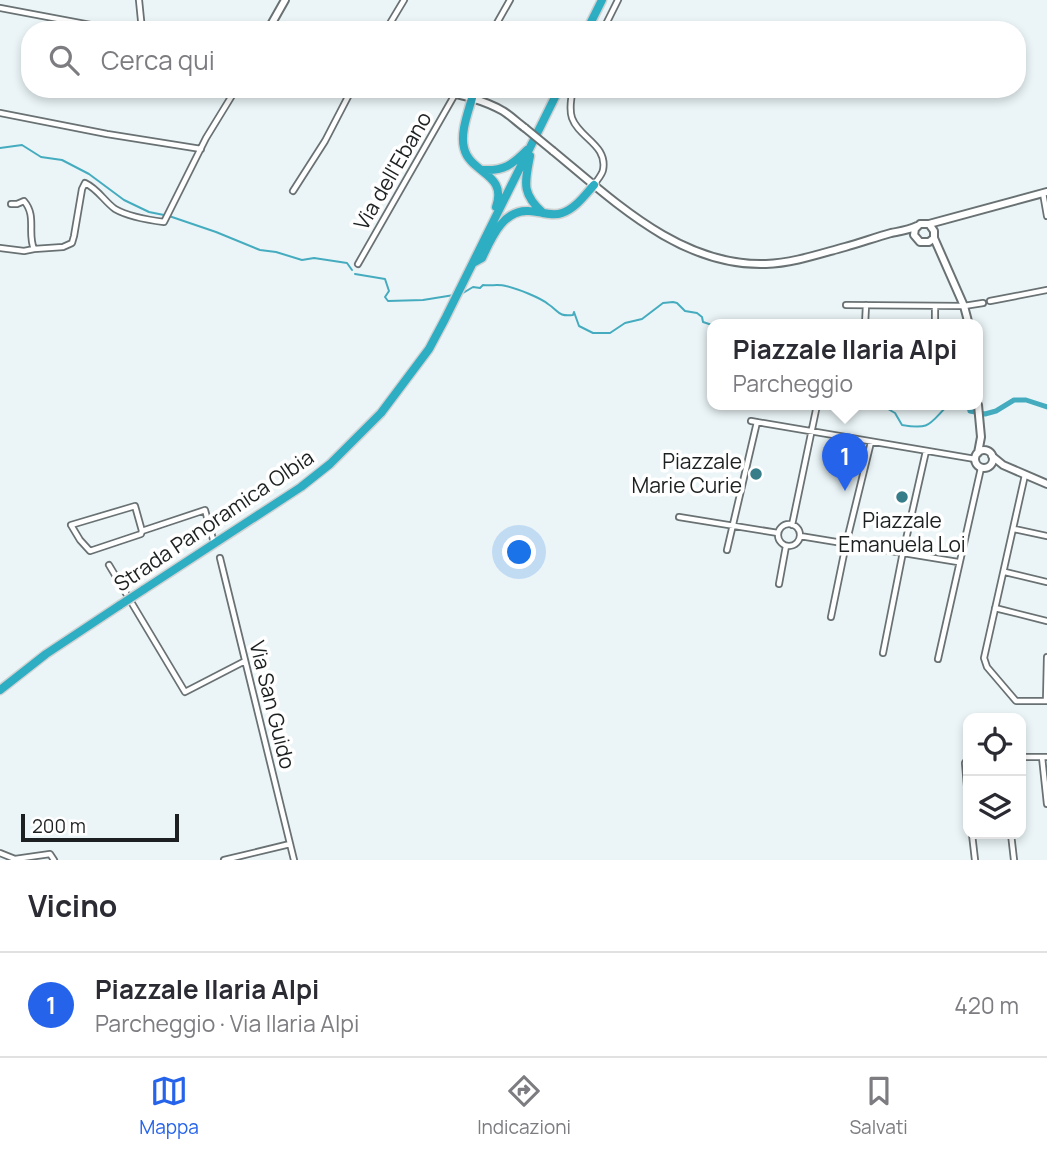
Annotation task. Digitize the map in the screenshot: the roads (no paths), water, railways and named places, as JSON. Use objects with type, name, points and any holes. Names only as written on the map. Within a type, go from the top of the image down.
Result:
[{"type":"highway","points":[[591,21],[601,0]]},
{"type":"highway","points":[[472,98],[463,136],[464,148],[473,164],[495,181],[498,191],[498,204],[480,238],[479,251]]},
{"type":"highway","points":[[472,264],[555,98]]},
{"type":"highway","points":[[482,170],[506,167],[531,146]]},
{"type":"highway","points":[[531,146],[525,184],[527,195],[543,213]]},
{"type":"highway","points":[[472,264],[482,258],[493,235],[503,222],[516,212],[554,215],[564,213],[594,185]]},
{"type":"highway","name":"Strada Panoramica Olbia","points":[[0,690],[46,653],[301,487],[330,464],[381,413],[408,379],[429,349],[472,264]]},
{"type":"street","points":[[139,0],[141,21]]},
{"type":"street","points":[[273,21],[285,0]]},
{"type":"street","points":[[391,21],[404,0]]},
{"type":"street","points":[[498,21],[510,0]]},
{"type":"street","points":[[608,21],[618,0]]},
{"type":"street","points":[[0,8],[69,21]]},
{"type":"street","points":[[0,248],[24,251],[63,247],[72,243],[85,183],[115,208],[129,215],[164,222],[177,192],[231,98]]},
{"type":"street","points":[[293,191],[347,98]]},
{"type":"street","name":"Via dell'Ebano","points":[[358,264],[453,98]]},
{"type":"street","points":[[472,98],[503,111],[646,225],[710,256],[734,262],[765,264],[794,261],[909,230],[923,223],[931,226],[953,216],[1045,192],[1047,216]]},
{"type":"street","points":[[571,98],[572,118],[602,155],[603,171],[594,185]]},
{"type":"street","points":[[0,113],[201,149]]},
{"type":"street","points":[[11,204],[23,201],[28,206],[32,216],[31,243],[34,250]]},
{"type":"street","points":[[915,238],[917,226]]},
{"type":"street","points":[[931,226],[931,240],[964,306],[967,319]]},
{"type":"street","points":[[890,234],[901,234],[923,243],[931,240]]},
{"type":"street","points":[[990,301],[1047,290]]},
{"type":"street","points":[[846,304],[964,306],[984,303]]},
{"type":"street","points":[[866,305],[866,319]]},
{"type":"street","points":[[935,306],[935,319]]},
{"type":"street","points":[[792,525],[816,410]]},
{"type":"street","points":[[938,659],[958,562],[985,467],[992,462],[981,430],[978,410]]},
{"type":"street","points":[[727,550],[754,422],[926,451],[976,456],[983,451],[1003,465]]},
{"type":"street","points":[[981,430],[976,456],[978,466],[1003,465],[1047,484]]},
{"type":"street","points":[[831,617],[871,442]]},
{"type":"street","points":[[883,653],[926,451]]},
{"type":"street","points":[[1025,475],[984,658],[987,667],[1016,701],[1047,701],[1047,657]]},
{"type":"street","points":[[142,531],[135,506],[71,525],[90,551],[205,510],[214,543]]},
{"type":"street","points":[[678,517],[778,533]]},
{"type":"street","points":[[792,525],[800,536],[795,544],[786,546],[780,542],[778,533],[783,526],[792,525]]},
{"type":"street","points":[[1014,528],[1047,536]]},
{"type":"street","points":[[800,536],[958,562]]},
{"type":"street","points":[[779,584],[786,546]]},
{"type":"street","name":"Via San Guido","points":[[220,558],[294,860]]},
{"type":"street","points":[[109,565],[185,692],[245,661]]},
{"type":"street","points":[[1004,572],[1047,582]]},
{"type":"street","points":[[995,608],[1047,621]]},
{"type":"street","points":[[1026,757],[1045,757],[1047,804]]},
{"type":"street","points":[[973,839],[975,860]]},
{"type":"street","points":[[1012,839],[1014,860]]},
{"type":"street","points":[[224,860],[290,844]]},
{"type":"street","points":[[0,853],[15,859],[50,854],[54,860]]},
{"type":"waterway","points":[[0,148],[22,145],[41,157],[62,160],[89,174],[124,200],[149,212],[164,215]]},
{"type":"waterway","points":[[169,216],[260,250],[302,260],[314,258],[347,263],[352,270]]},
{"type":"waterway","points":[[355,274],[385,279],[389,291],[385,297],[388,301],[423,300],[454,295]]},
{"type":"waterway","points":[[463,293],[483,285],[510,287],[540,299],[561,314],[573,315],[574,312],[579,326],[593,333],[610,333],[625,323],[642,319],[663,303],[673,302],[685,311],[697,313],[707,323]]},
{"type":"waterway","points":[[970,411],[985,414],[1014,400],[1026,400],[1047,407]]},
{"type":"waterway","points":[[890,410],[895,413],[902,425],[919,427],[929,424],[943,410]]},
{"type":"place","name":"Piazzale Marie Curie","points":[[756,474]]},
{"type":"place","name":"Piazzale Ilaria Alpi","points":[[845,491]]},
{"type":"place","name":"Piazzale Emanuela Loi","points":[[902,497]]}]
